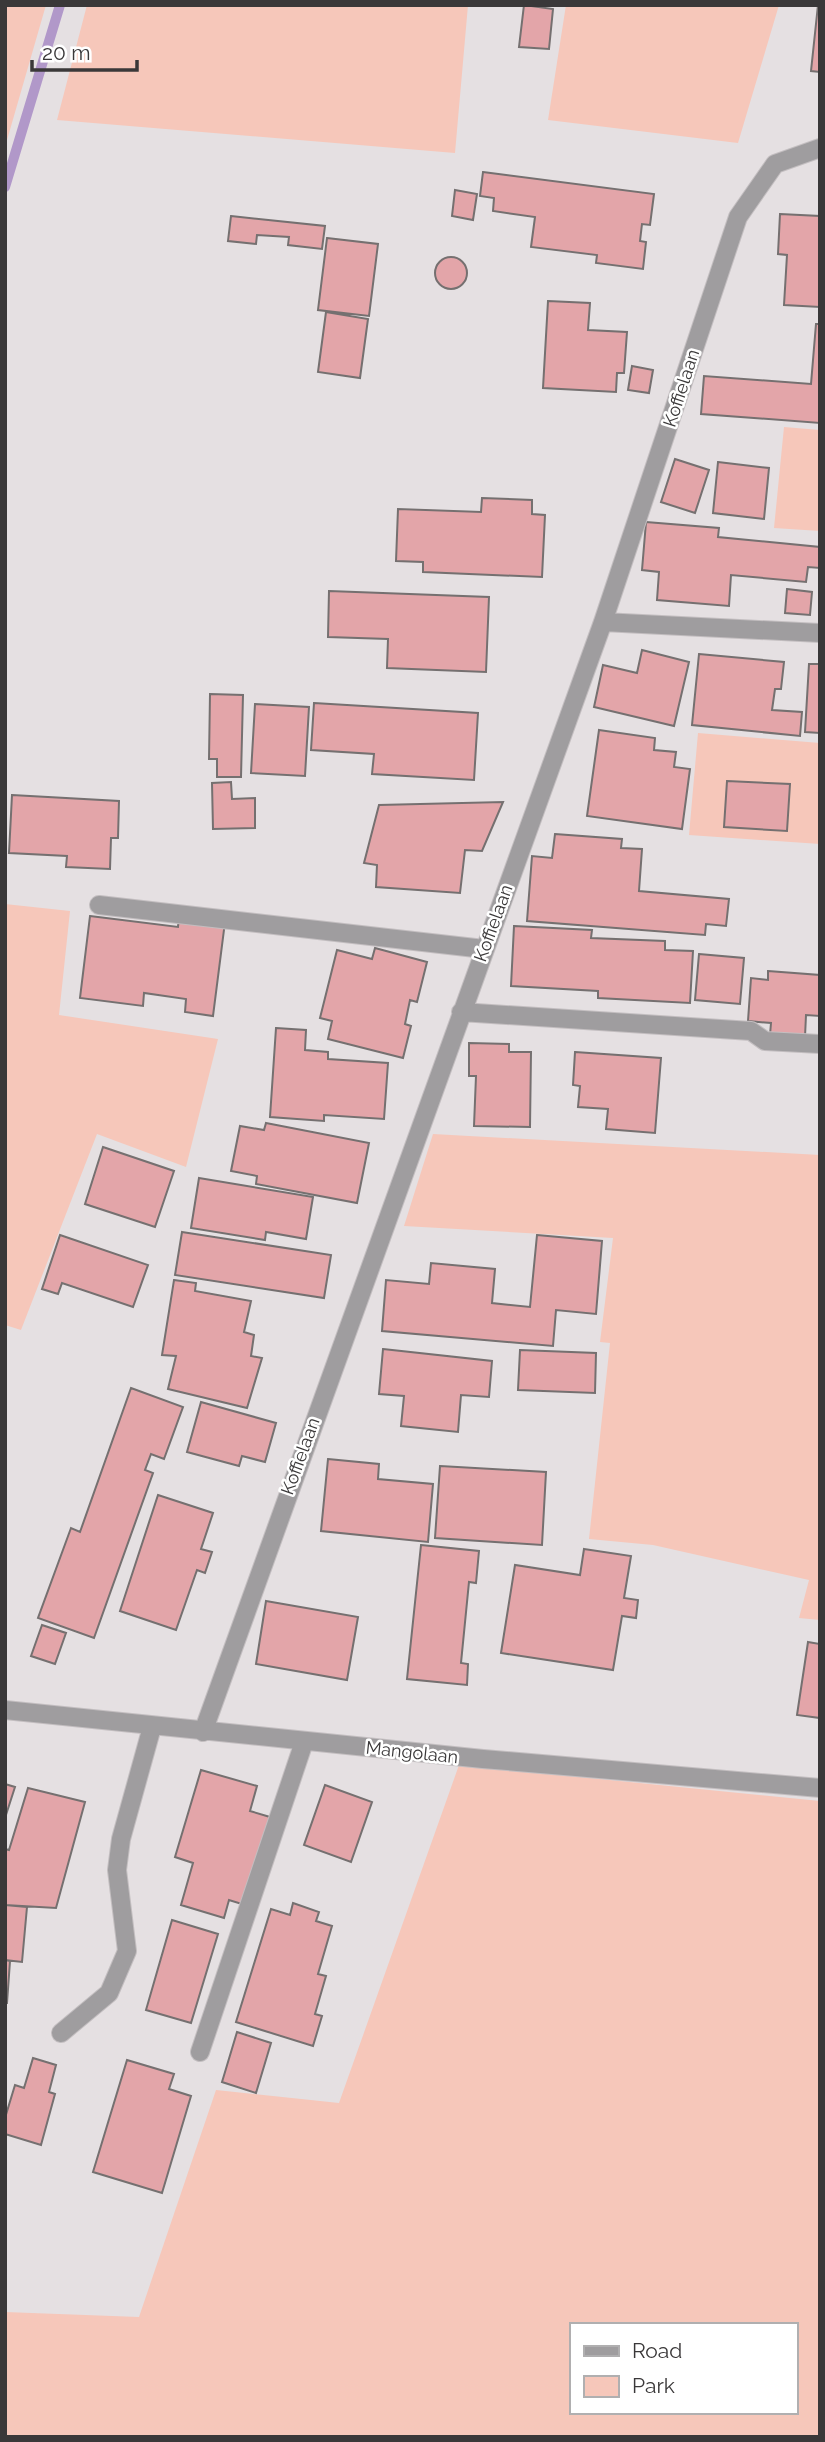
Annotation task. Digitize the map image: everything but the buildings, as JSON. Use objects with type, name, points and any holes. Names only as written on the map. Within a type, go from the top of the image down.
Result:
[{"type":"street","name":"Koffielaan","points":[[203,1732],[603,622],[737,217],[775,164],[820,148]]},
{"type":"street","points":[[603,622],[820,633]]},
{"type":"street","points":[[99,905],[484,949]]},
{"type":"street","points":[[461,1012],[751,1031],[765,1041],[820,1044]]},
{"type":"street","name":"Mangolaan","points":[[5,1710],[304,1742],[820,1788]]},
{"type":"street","points":[[61,2033],[108,1993],[127,1951],[117,1870],[121,1839],[152,1727]]},
{"type":"street","points":[[200,2052],[304,1742]]},
{"type":"green space","points":[[5,5],[46,5],[5,147]]},
{"type":"green space","points":[[87,5],[468,5],[455,153],[57,120]]},
{"type":"green space","points":[[566,5],[779,5],[738,143],[548,120]]},
{"type":"green space","points":[[784,427],[820,430],[820,531],[774,528]]},
{"type":"green space","points":[[698,733],[820,743],[820,844],[689,835]]},
{"type":"green space","points":[[5,904],[70,911],[59,1015],[218,1039],[186,1167],[97,1134],[21,1330],[5,1325]]},
{"type":"green space","points":[[433,1134],[820,1155],[820,1620],[799,1618],[809,1580],[653,1545],[589,1539],[610,1343],[600,1342],[613,1238],[404,1226]]},
{"type":"green space","points":[[459,1765],[820,1801],[820,2437],[5,2437],[5,2312],[139,2317],[216,2090],[339,2103]]},
{"type":"waterway","points":[[5,187],[60,5]]}]
